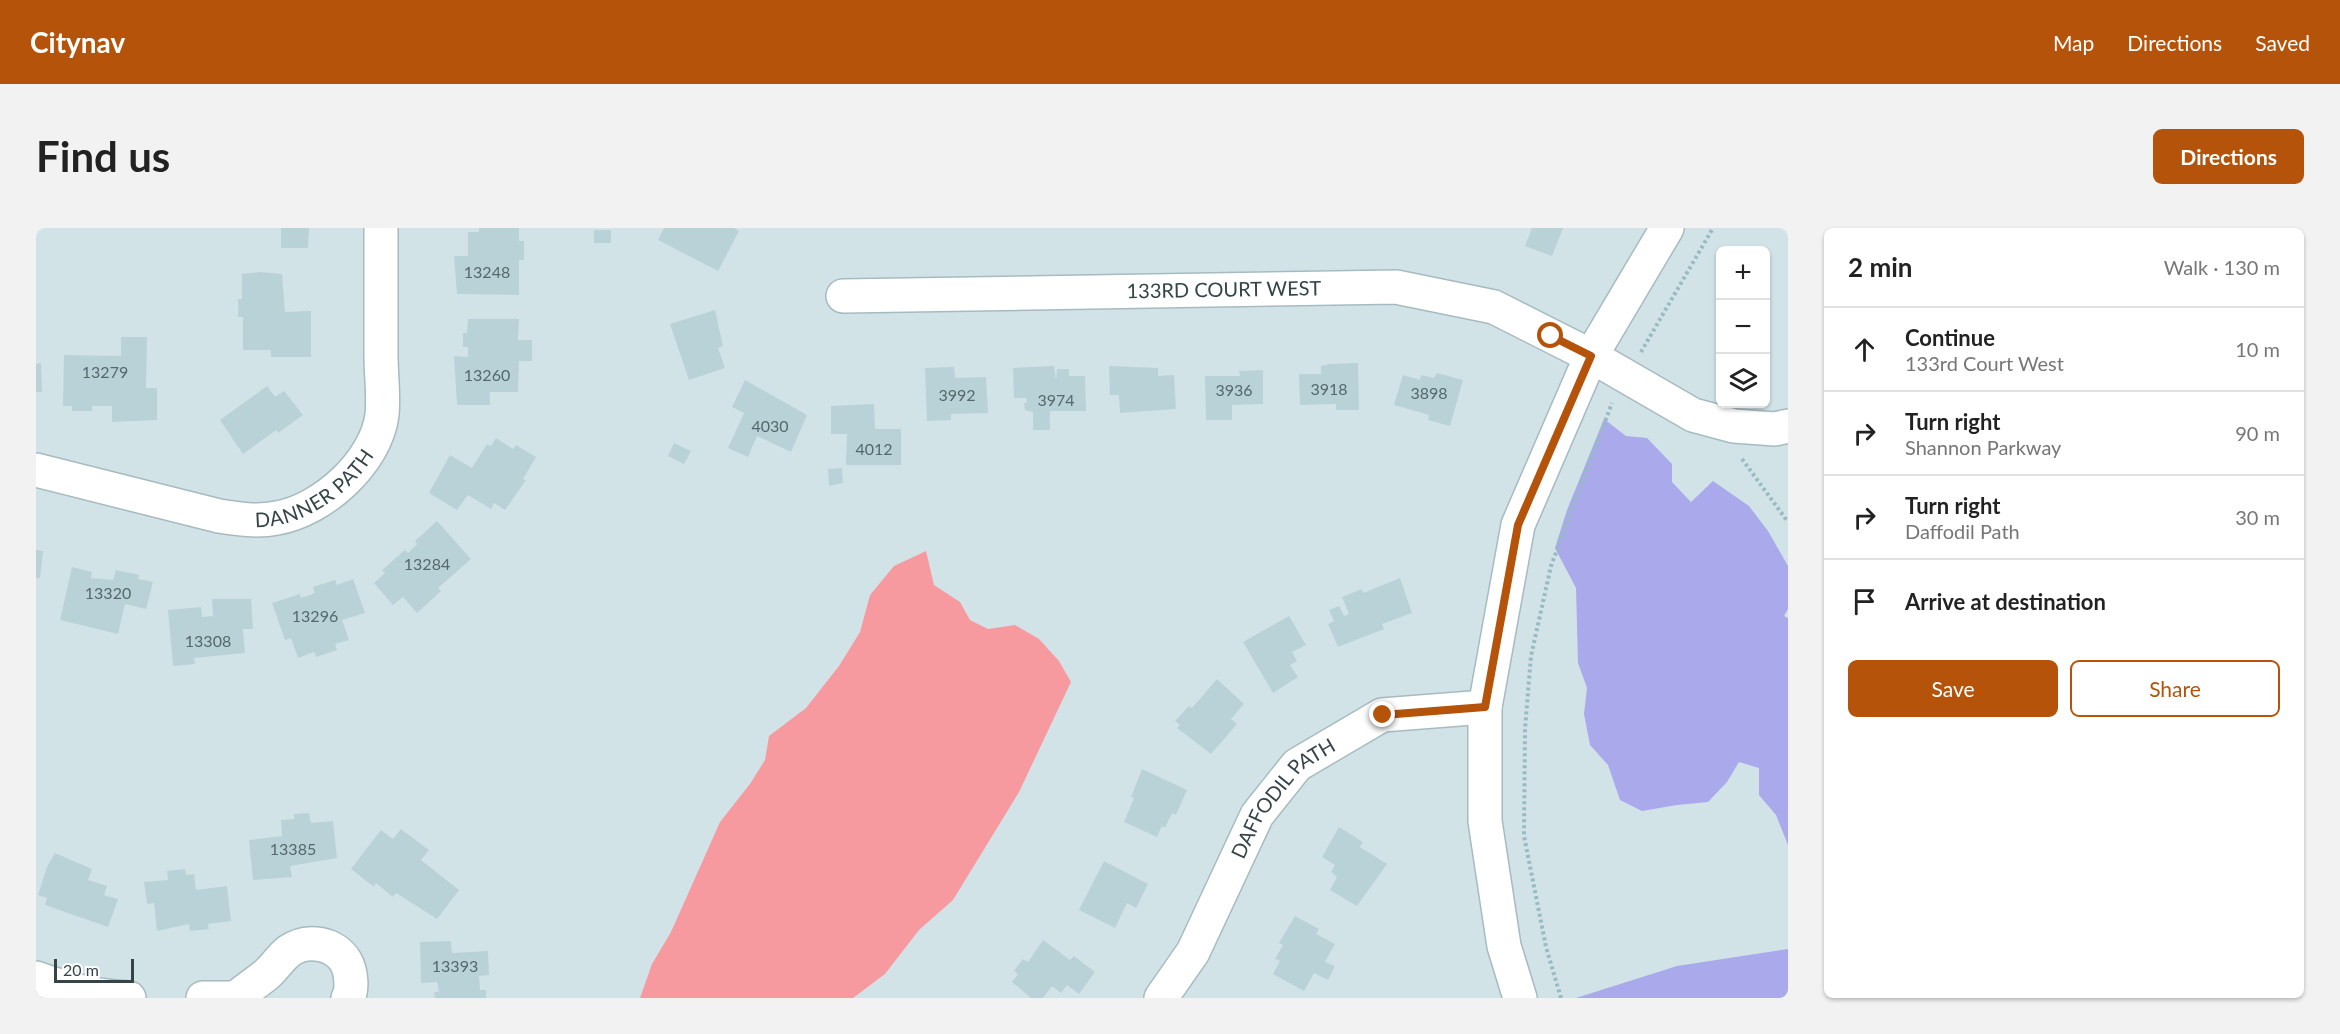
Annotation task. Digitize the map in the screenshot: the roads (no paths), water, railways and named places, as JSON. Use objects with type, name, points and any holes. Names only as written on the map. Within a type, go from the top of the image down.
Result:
[{"type":"street","name":"DANNER PATH","points":[[36,470],[219,516],[249,520],[279,518],[294,514],[333,492],[345,482],[364,458],[381,416],[381,228]]},
{"type":"street","points":[[1521,998],[1504,946],[1485,820],[1485,707],[1518,525],[1591,356],[1668,228]]},
{"type":"street","name":"133RD COURT WEST","points":[[843,296],[1396,287],[1494,306],[1591,356],[1693,415],[1734,426],[1775,429],[1788,426]]},
{"type":"street","name":"DAFFODIL PATH","points":[[1161,998],[1193,952],[1257,815],[1297,765],[1383,715],[1485,707]]},
{"type":"street","points":[[203,998],[239,997],[268,973],[290,950],[308,943],[330,946],[346,962],[351,979],[351,994],[348,998]]},
{"type":"street","points":[[36,978],[107,997],[129,998]]}]
